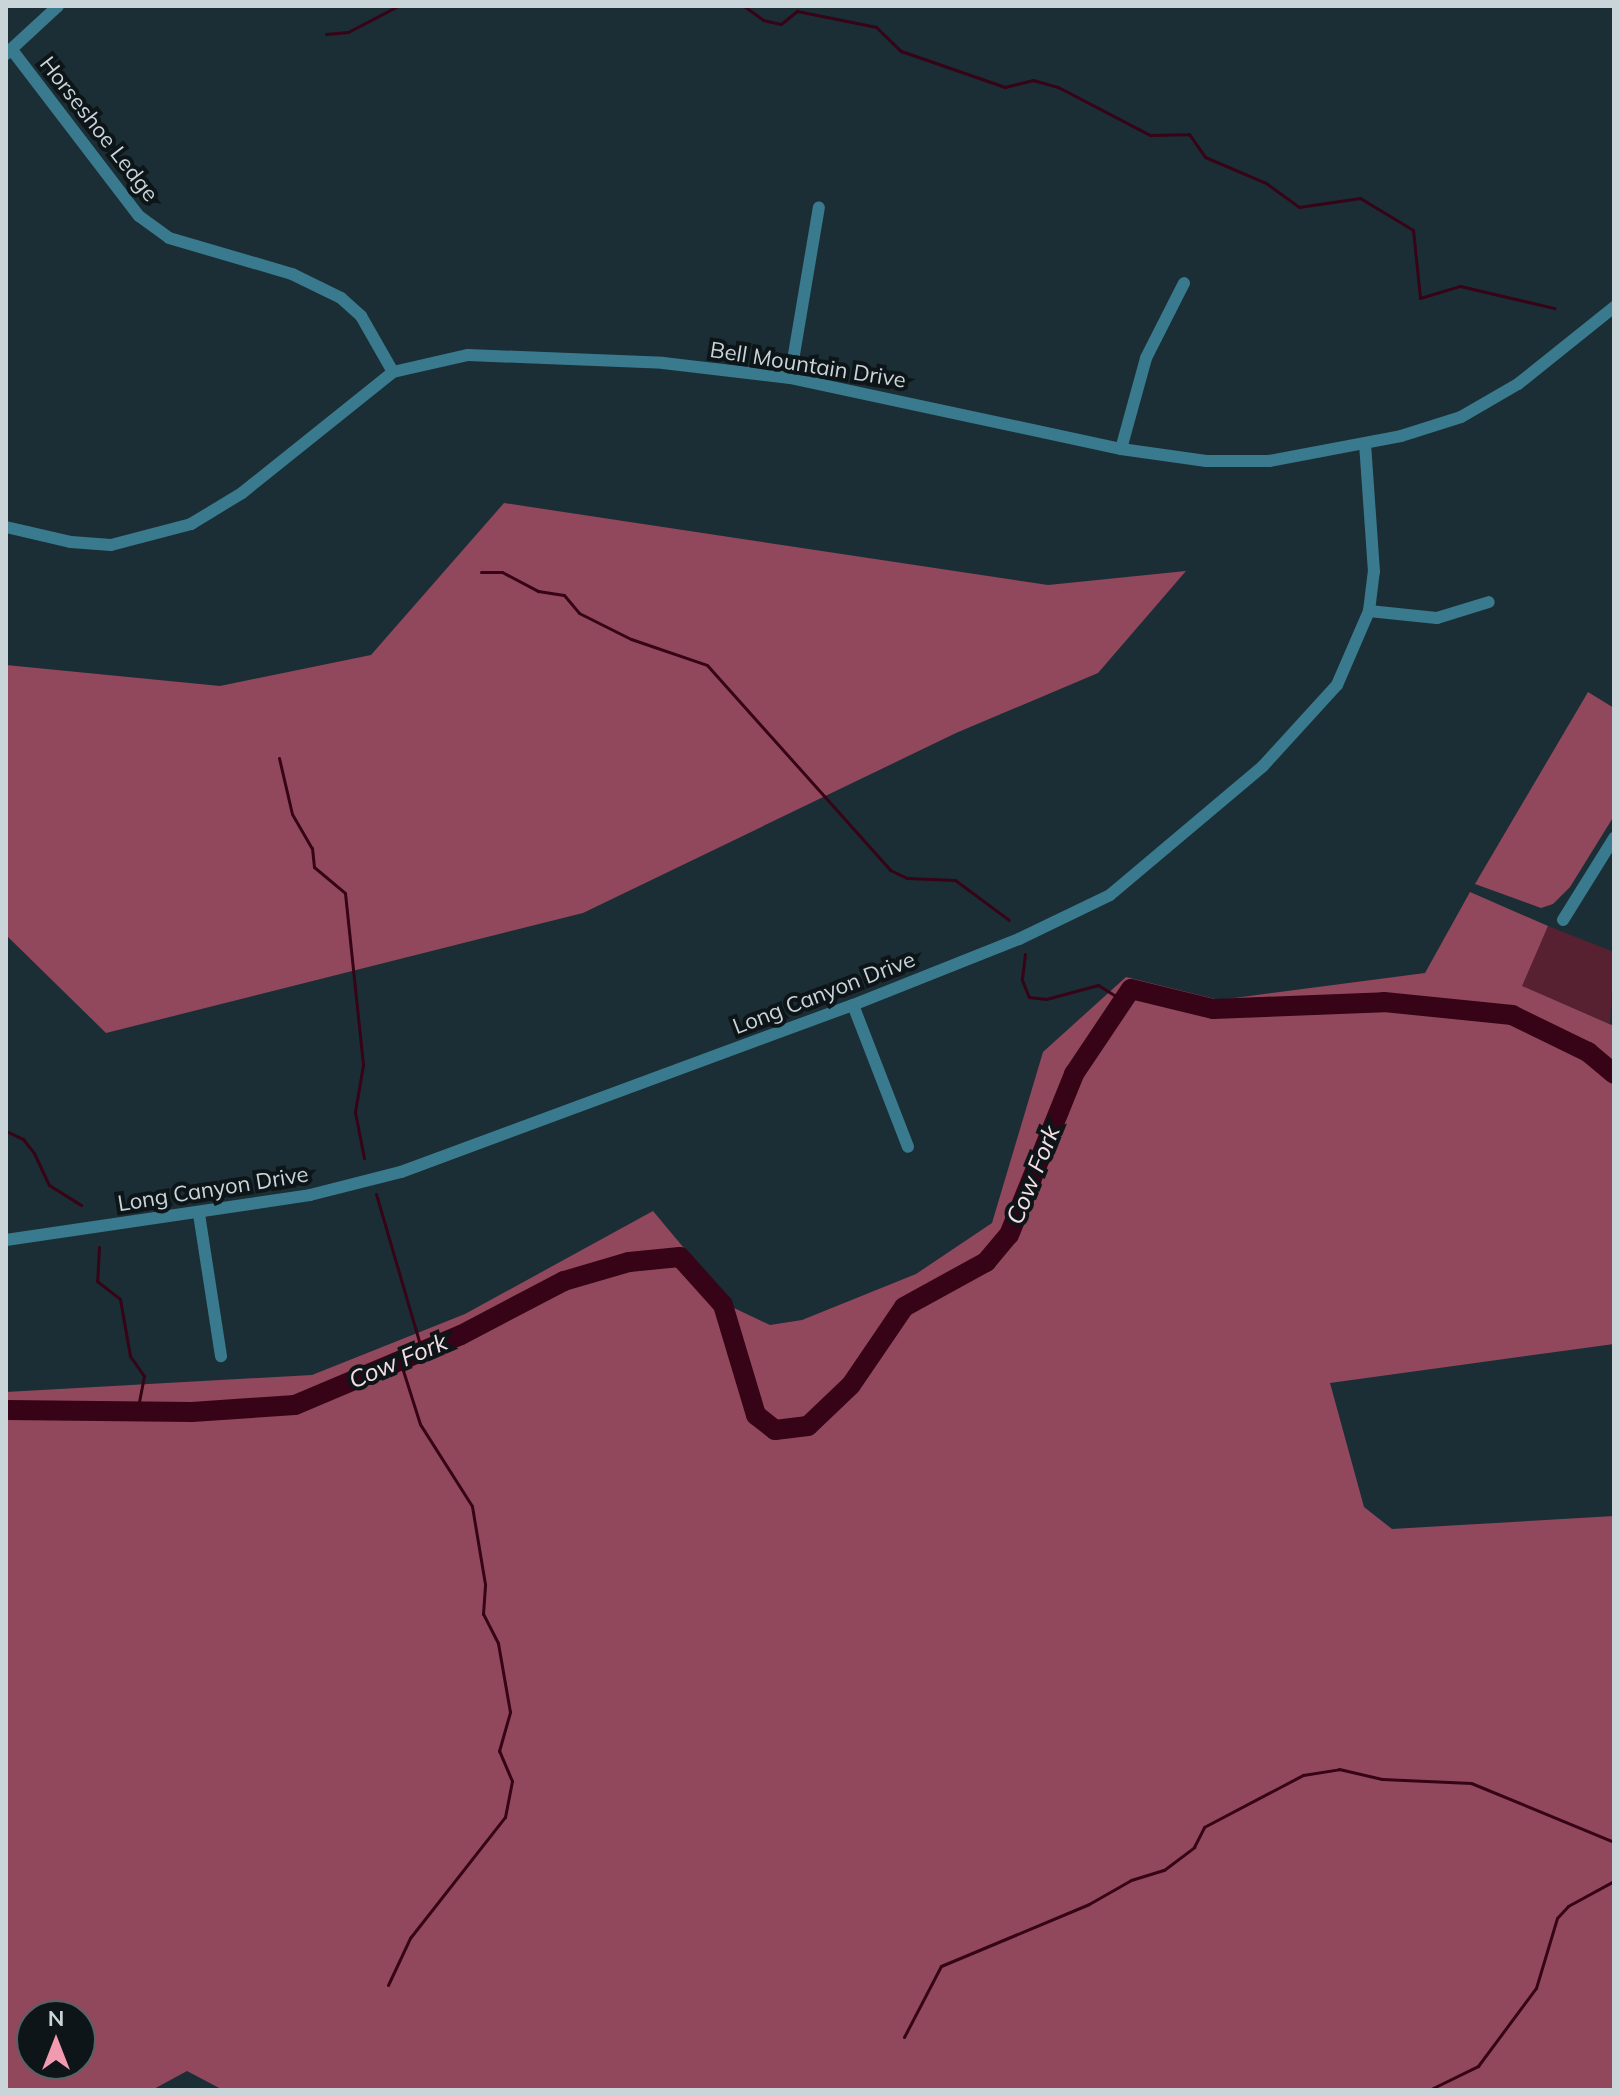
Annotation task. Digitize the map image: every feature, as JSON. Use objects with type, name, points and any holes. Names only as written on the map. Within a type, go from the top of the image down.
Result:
[{"type":"street","points":[[9,52],[58,6]]},
{"type":"street","name":"Horseshoe Ledge","points":[[9,52],[139,216],[169,238],[292,274],[341,298],[361,316],[393,372]]},
{"type":"street","points":[[790,378],[819,207]]},
{"type":"street","points":[[1121,449],[1146,358],[1184,283]]},
{"type":"street","name":"Bell Mountain Drive","points":[[6,527],[71,542],[111,545],[191,524],[242,493],[393,372],[468,355],[532,354],[790,378],[1121,449],[1240,462],[1365,444],[1432,427],[1484,405],[1518,384],[1614,307]]},
{"type":"street","name":"Long Canyon Drive","points":[[6,1240],[199,1214],[310,1195],[401,1172],[853,1005],[1059,921],[1110,895],[1152,865],[1316,713],[1337,685],[1369,611],[1373,537],[1365,444]]},
{"type":"street","points":[[1369,611],[1437,618],[1489,602]]},
{"type":"street","points":[[1563,920],[1614,838]]},
{"type":"street","points":[[853,1005],[908,1147]]},
{"type":"street","points":[[199,1214],[221,1356]]},
{"type":"shaded area","points":[[504,503],[1048,585],[1186,571],[1098,673],[956,733],[583,913],[106,1033],[6,935],[6,665],[220,686],[371,655]]},
{"type":"shaded area","points":[[1588,692],[1614,708],[1614,816],[1570,887],[1553,904],[1541,908],[1475,884]]},
{"type":"shaded area","points":[[1470,892],[1548,926],[1522,986],[1614,1026],[1614,1344],[1330,1383],[1364,1507],[1392,1529],[1614,1516],[1614,2090],[223,2090],[187,2071],[152,2090],[6,2090],[6,1392],[312,1375],[465,1314],[653,1211],[734,1308],[770,1325],[802,1320],[916,1274],[992,1223],[1043,1052],[1126,977],[1219,1000],[1425,973]]},
{"type":"shaded area","points":[[1548,926],[1614,952],[1610,1024],[1521,986]]},
{"type":"waterway","points":[[326,34],[348,32],[398,6]]},
{"type":"waterway","points":[[744,6],[763,20],[781,24],[797,11],[876,27],[901,51],[1005,87],[1033,80],[1058,87],[1150,135],[1189,134],[1205,157],[1266,183],[1299,207],[1360,198],[1413,230],[1420,298],[1460,286],[1554,308]]},
{"type":"waterway","points":[[481,572],[502,572],[538,591],[564,595],[579,613],[631,639],[707,665],[890,870],[907,878],[955,880],[1009,920]]},
{"type":"waterway","points":[[279,758],[292,814],[312,848],[314,867],[345,893],[363,1065],[355,1112],[364,1158]]},
{"type":"waterway","points":[[1025,954],[1022,980],[1029,997],[1046,999],[1098,985],[1120,999]]},
{"type":"waterway","name":"Cow Fork","points":[[6,1410],[192,1412],[295,1405],[461,1335],[564,1281],[629,1262],[680,1257],[723,1305],[756,1415],[775,1430],[808,1426],[851,1385],[904,1307],[986,1262],[1009,1235],[1074,1074],[1131,989],[1213,1009],[1384,1002],[1512,1015],[1588,1052],[1614,1074]]},
{"type":"waterway","points":[[6,1131],[23,1139],[34,1153],[49,1185],[81,1205]]},
{"type":"waterway","points":[[376,1194],[422,1351]]},
{"type":"waterway","points":[[99,1247],[97,1281],[120,1299],[130,1356],[144,1376],[137,1411]]},
{"type":"waterway","points":[[388,1985],[410,1938],[505,1817],[512,1781],[499,1751],[510,1712],[498,1643],[483,1614],[485,1584],[472,1506],[420,1424],[400,1361]]},
{"type":"waterway","points":[[904,2037],[941,1966],[1089,1904],[1131,1880],[1164,1870],[1194,1847],[1204,1827],[1303,1775],[1339,1769],[1382,1779],[1471,1783],[1614,1842]]},
{"type":"waterway","points":[[1429,2090],[1478,2066],[1536,1988],[1557,1918],[1568,1906],[1614,1881]]}]
